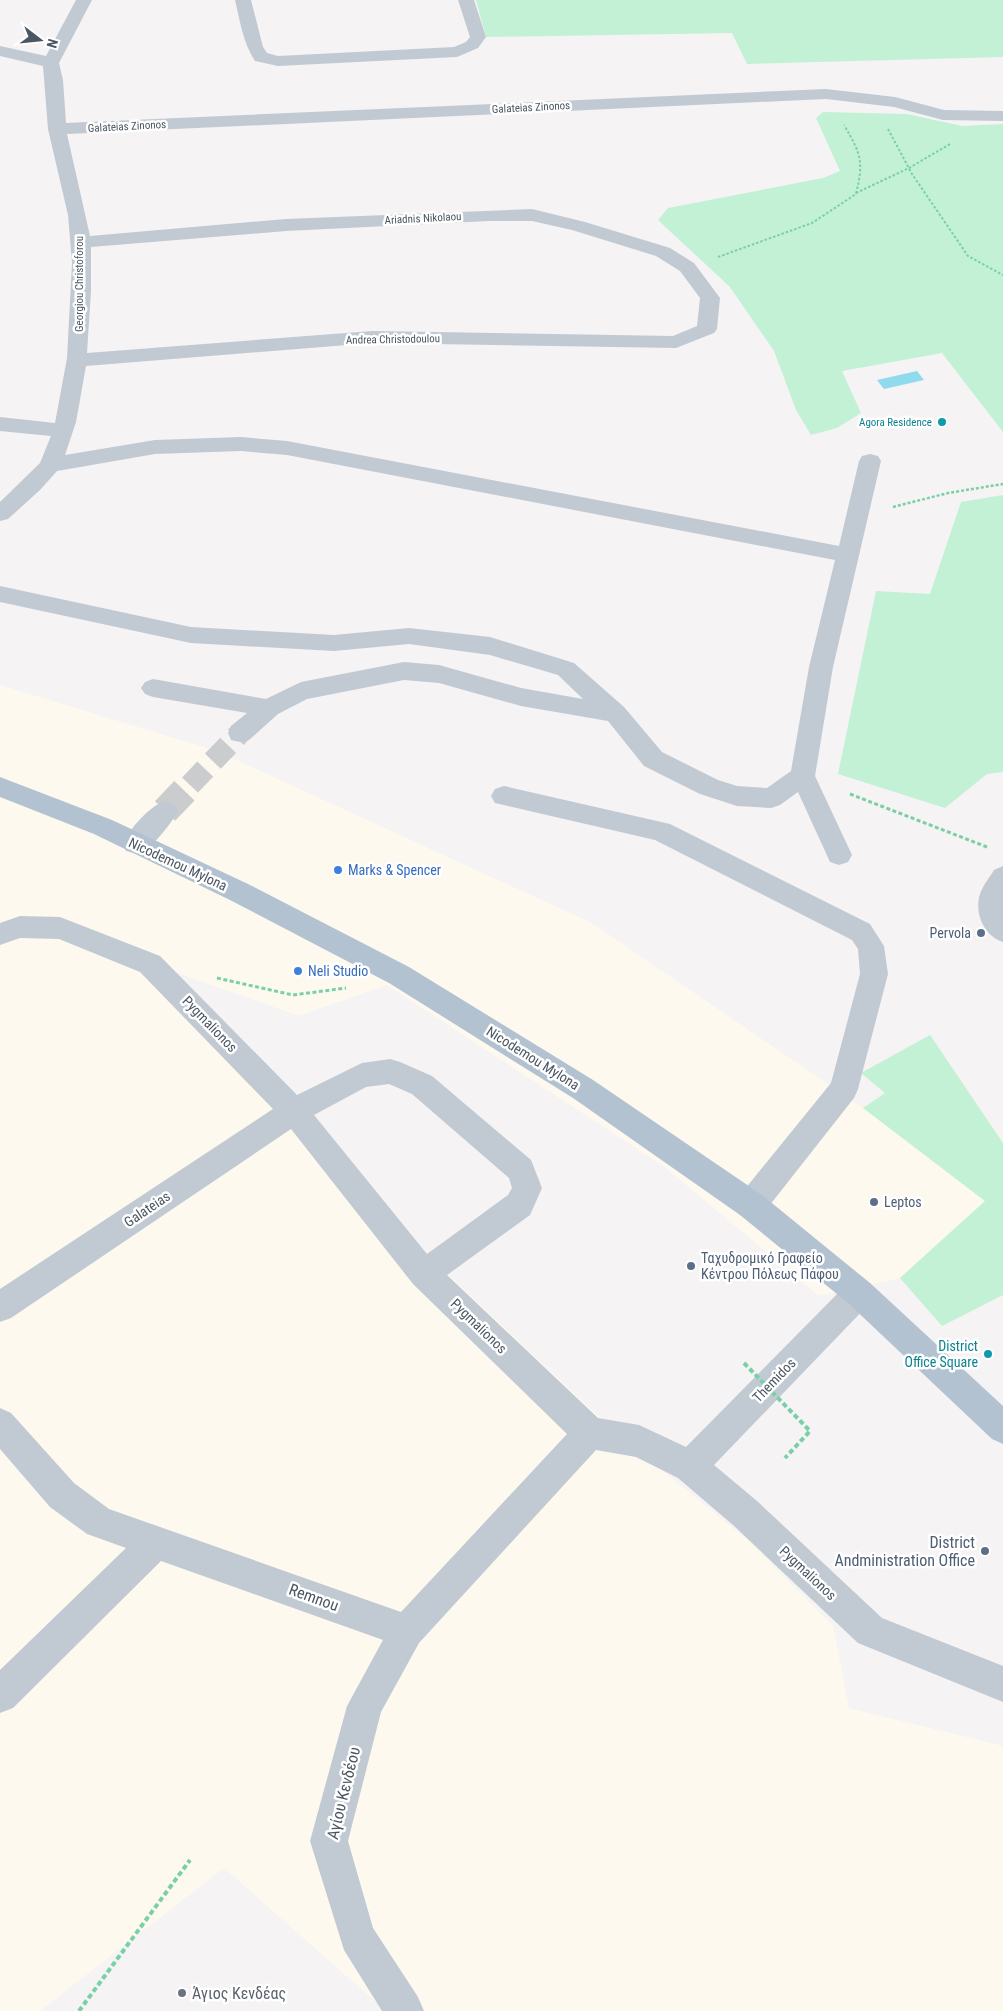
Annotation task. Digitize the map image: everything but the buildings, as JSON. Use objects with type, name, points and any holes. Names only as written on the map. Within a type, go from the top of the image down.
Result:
[{"type":"main road","name":"Nicodemou Mylona","points":[[0,786],[104,827],[135,844],[239,892],[400,975],[583,1089],[751,1205],[859,1293],[1003,1428]]},
{"type":"street","points":[[0,51],[33,56],[51,63],[84,0]]},
{"type":"street","points":[[244,0],[255,47],[261,58],[278,61],[457,52],[472,45],[478,37],[466,0]]},
{"type":"street","name":"Georgiou Christoforou","points":[[0,514],[50,465],[63,431],[76,360],[81,317],[81,242],[57,129],[54,74],[51,63]]},
{"type":"street","name":"Galateias Zinonos","points":[[57,129],[826,94],[871,98],[943,115],[1000,117]]},
{"type":"street","name":"Ariadnis Nikolaou","points":[[81,242],[286,225],[489,215],[532,215],[578,226],[663,252],[687,267],[710,298],[707,329]]},
{"type":"street","name":"Andrea Christodoulou","points":[[76,360],[372,338],[676,342],[707,329]]},
{"type":"street","points":[[0,424],[63,431]]},
{"type":"street","points":[[50,465],[155,447],[240,444],[286,448],[847,556]]},
{"type":"street","points":[[838,855],[803,776],[821,667],[870,461]]},
{"type":"street","points":[[0,594],[191,635],[334,643],[409,636],[490,646],[566,669],[615,713],[653,759],[709,787],[737,796],[771,798],[803,776]]},
{"type":"street","points":[[240,733],[269,708],[301,691],[404,671],[439,674],[521,697],[615,713]]},
{"type":"street","points":[[153,688],[269,708]]},
{"type":"street","points":[[504,796],[661,831],[861,932],[871,946],[874,974],[844,1088],[751,1205]]},
{"type":"street","points":[[135,844],[165,811]]},
{"type":"street","points":[[1003,877],[993,895],[994,921],[1003,931]]},
{"type":"street","name":"Pygmalionos","points":[[0,934],[20,927],[60,928],[150,964],[294,1111],[424,1274],[590,1433],[639,1441],[690,1466],[745,1514],[870,1631],[1003,1684]]},
{"type":"street","name":"Galateias","points":[[0,1307],[294,1111],[362,1074],[390,1071],[422,1085],[521,1170],[527,1188],[519,1205],[424,1274]]},
{"type":"street","name":"Themidos","points":[[690,1466],[859,1293]]},
{"type":"street","name":"Remnou","points":[[0,1424],[62,1495],[99,1522],[407,1630]]},
{"type":"street","points":[[407,1630],[590,1433]]},
{"type":"street","points":[[0,1695],[157,1541]]},
{"type":"street","name":"Αγίου Κενδέου","points":[[404,2011],[357,1937],[329,1841],[366,1706],[407,1630]]},
{"type":"path","points":[[826,94],[855,144],[862,169],[856,194]]},
{"type":"path","points":[[871,98],[909,168],[968,256],[1003,275]]},
{"type":"path","points":[[687,267],[736,252],[812,223],[856,194],[909,168],[1000,117]]},
{"type":"path","points":[[856,516],[948,494],[1003,484]]},
{"type":"path","points":[[803,776],[994,850]]},
{"type":"path","points":[[150,964],[293,995],[333,990],[400,975]]},
{"type":"path","points":[[744,1363],[810,1431],[785,1458]]},
{"type":"path","points":[[79,2011],[190,1860]]},
{"type":"shaded area","points":[[0,685],[217,751],[592,923],[863,1108],[985,1201],[900,1278],[819,1296],[666,1168],[387,985],[299,1016],[152,964],[350,1182],[613,1430],[749,1541],[833,1626],[849,1708],[1003,1746],[1003,2011],[386,2011],[224,1868],[40,2011],[0,2011]]},
{"type":"green space","points":[[476,0],[1003,0],[1003,57],[747,64],[732,33],[486,37]]},
{"type":"green space","points":[[823,112],[907,114],[962,126],[1003,124],[1003,432],[942,353],[842,371],[861,413],[837,428],[811,435],[796,410],[774,351],[730,287],[658,220],[668,208],[823,178],[840,171],[816,118]]},
{"type":"green space","points":[[1003,495],[1003,772],[987,774],[945,808],[838,774],[876,591],[930,594],[961,502]]},
{"type":"green space","points":[[930,1035],[1003,1143],[1003,1295],[942,1326],[900,1278],[985,1201],[863,1108],[885,1093],[861,1073]]},
{"type":"water","points":[[917,371],[924,380],[884,389],[877,380]]},
{"type":"tunnel","points":[[190,785],[240,733]]},
{"type":"tunnel","points":[[165,811],[191,784]]},
{"type":"place","name":"Agora Residence","points":[[942,422]]},
{"type":"place","name":"Marks & Spencer","points":[[338,870]]},
{"type":"place","name":"Pervola","points":[[981,933]]},
{"type":"place","name":"Neli Studio","points":[[298,971]]},
{"type":"place","name":"Leptos","points":[[874,1202]]},
{"type":"place","name":"Ταχυδρομικό Γραφείο Κέντρου Πόλεως Πάφου","points":[[691,1266]]},
{"type":"place","name":"District Office Square","points":[[988,1354]]},
{"type":"place","name":"District Andministration Office","points":[[985,1551]]},
{"type":"place","name":"Άγιος Κενδέας","points":[[182,1993]]}]
